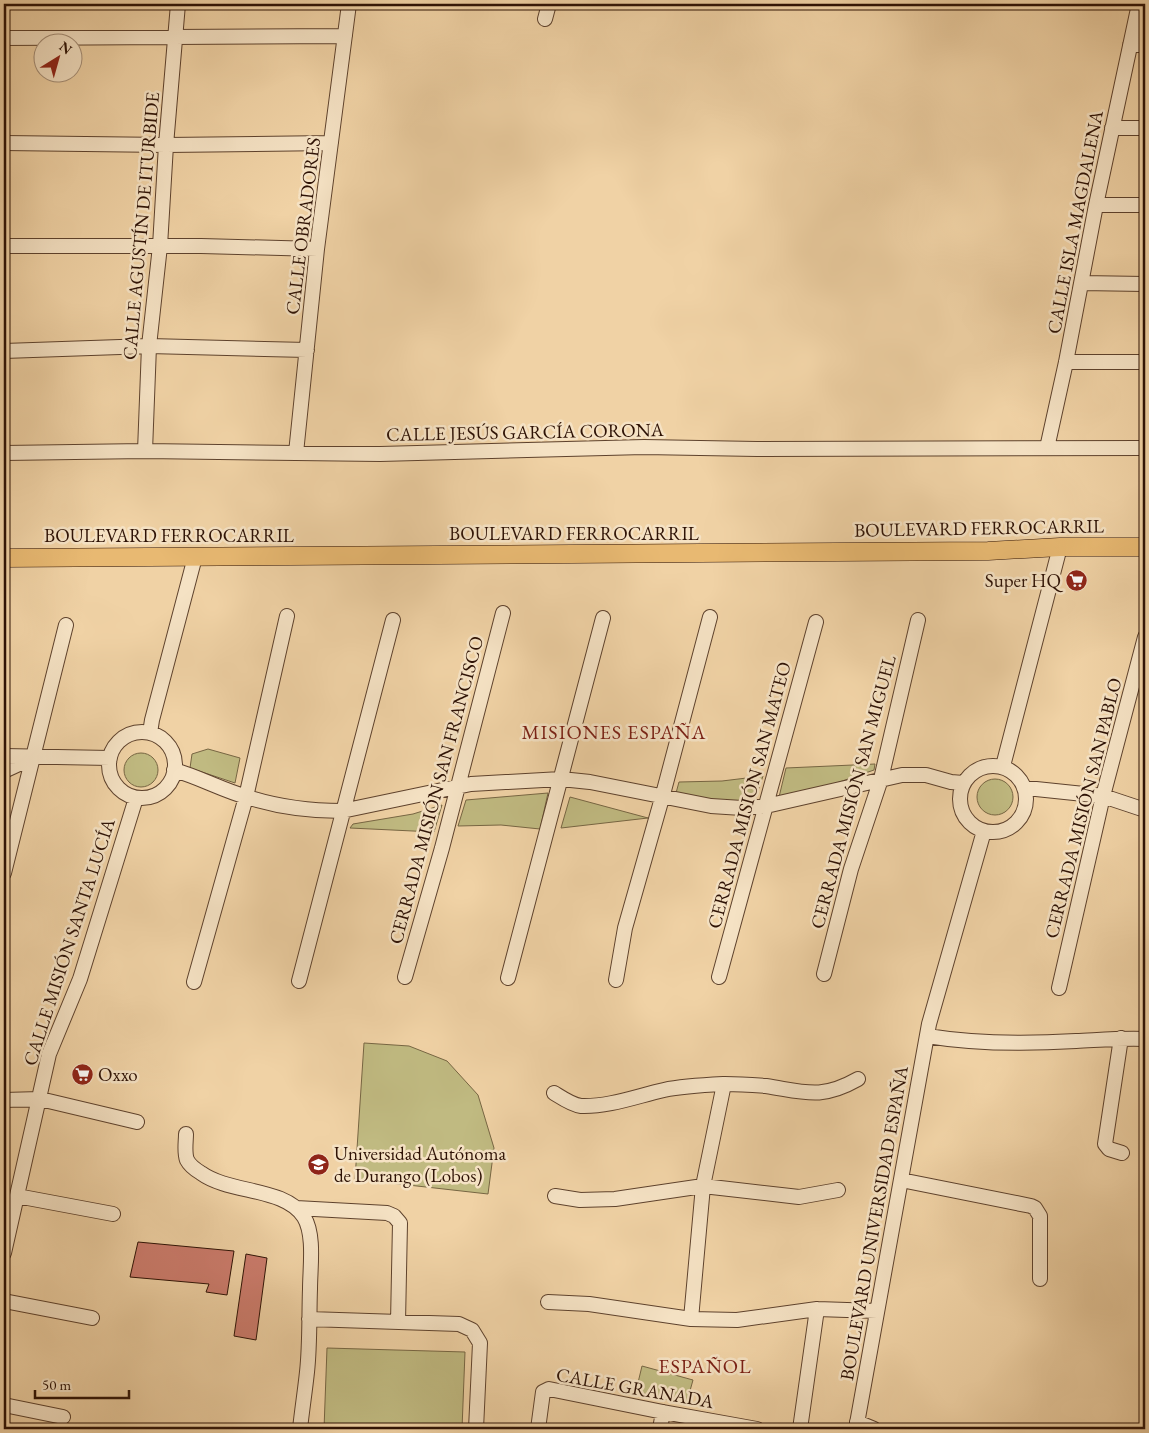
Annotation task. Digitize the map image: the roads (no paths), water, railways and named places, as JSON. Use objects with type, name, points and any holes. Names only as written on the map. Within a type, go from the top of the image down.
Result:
[{"type":"main road","name":"BOULEVARD FERROCARRIL","points":[[4,558],[978,551],[1060,547],[1145,547]]},
{"type":"street","name":"CALLE AGUSTÍN DE ITURBIDE","points":[[145,452],[148,346],[160,246],[166,145],[178,4]]},
{"type":"street","name":"CALLE OBRADORES","points":[[296,453],[317,249],[349,4]]},
{"type":"street","points":[[545,19],[549,4]]},
{"type":"street","name":"CALLE ISLA MAGDALENA","points":[[1048,448],[1096,205],[1139,4]]},
{"type":"street","points":[[4,38],[345,36]]},
{"type":"street","points":[[1130,45],[1145,45]]},
{"type":"street","points":[[1112,128],[1145,128]]},
{"type":"street","points":[[4,143],[166,145],[331,144]]},
{"type":"street","points":[[1096,205],[1145,205]]},
{"type":"street","points":[[4,246],[317,249]]},
{"type":"street","points":[[1081,283],[1145,284]]},
{"type":"street","points":[[4,351],[148,346],[307,350]]},
{"type":"street","points":[[1066,362],[1145,362]]},
{"type":"street","name":"CALLE JESÚS GARCÍA CORONA","points":[[4,453],[380,454],[644,447],[757,449],[1145,448]]},
{"type":"street","points":[[1003,766],[1060,547]]},
{"type":"street","points":[[150,733],[195,557]]},
{"type":"street","name":"CERRADA MISIÓN SAN FRANCISCO","points":[[405,977],[435,875],[503,613]]},
{"type":"street","points":[[194,982],[246,797],[287,616]]},
{"type":"street","points":[[616,980],[628,919],[710,617]]},
{"type":"street","points":[[508,978],[603,618]]},
{"type":"street","points":[[298,981],[393,620]]},
{"type":"street","name":"CERRADA MISIÓN SAN MIGUEL","points":[[824,974],[851,869],[881,779],[918,620]]},
{"type":"street","name":"CERRADA MISIÓN SAN MATEO","points":[[719,977],[816,622]]},
{"type":"street","points":[[4,873],[66,625]]},
{"type":"street","name":"CERRADA MISIÓN SAN PABLO","points":[[1060,988],[1102,796],[1145,637]]},
{"type":"street","points":[[139,732],[150,733],[160,738],[169,746],[174,756],[174,770],[171,779],[163,790],[154,796],[136,798],[124,793],[115,785],[110,775],[110,758],[112,750],[118,741],[128,735],[139,732]]},
{"type":"street","points":[[4,756],[110,758]]},
{"type":"street","points":[[4,771],[32,758]]},
{"type":"street","points":[[991,765],[1003,766],[1017,776],[1025,789],[1026,808],[1021,818],[1005,830],[984,831],[973,826],[965,818],[960,806],[959,795],[963,783],[970,773],[980,767],[991,765]]},
{"type":"street","points":[[174,770],[246,797],[290,808],[342,811],[471,784],[561,779],[590,782],[662,798],[711,806],[742,808],[766,806],[902,775],[926,775],[951,782],[963,783]]},
{"type":"street","points":[[1025,789],[1036,788],[1102,796],[1145,810]]},
{"type":"street","name":"CALLE MISIÓN SANTA LUCÍA","points":[[4,1253],[49,1054],[80,979],[136,798]]},
{"type":"street","name":"BOULEVARD UNIVERSIDAD ESPAÑA","points":[[857,1425],[928,1030],[984,831]]},
{"type":"street","points":[[928,1030],[951,1040],[984,1042],[1049,1042],[1145,1038]]},
{"type":"street","points":[[1121,1038],[1105,1144],[1109,1149],[1122,1153]]},
{"type":"street","points":[[554,1093],[579,1106],[597,1106],[667,1090],[724,1084],[766,1086],[815,1094],[840,1088],[858,1079]]},
{"type":"street","points":[[691,1320],[703,1186],[724,1084]]},
{"type":"street","points":[[4,1100],[40,1099],[138,1122]]},
{"type":"street","points":[[186,1134],[185,1154],[188,1162],[206,1177],[221,1185],[268,1195],[296,1208],[387,1213],[394,1216],[400,1223],[398,1322]]},
{"type":"street","points":[[901,1180],[1036,1208],[1040,1216],[1040,1279]]},
{"type":"street","points":[[555,1196],[580,1200],[615,1198],[703,1186],[799,1197],[838,1190]]},
{"type":"street","points":[[17,1196],[113,1214]]},
{"type":"street","points":[[296,1208],[305,1219],[310,1234],[307,1372],[300,1429]]},
{"type":"street","points":[[4,1301],[92,1318]]},
{"type":"street","points":[[548,1302],[589,1304],[691,1320],[736,1320],[817,1309],[878,1310]]},
{"type":"street","points":[[800,1429],[817,1309]]},
{"type":"street","points":[[309,1319],[459,1324],[472,1330],[480,1343],[476,1429]]},
{"type":"street","name":"CALLE GRANADA","points":[[538,1429],[542,1398],[546,1390],[556,1389],[663,1412],[757,1429]]},
{"type":"street","points":[[4,1405],[63,1417]]},
{"type":"street","points":[[660,1429],[663,1412]]},
{"type":"street","points":[[857,1425],[874,1429]]},
{"type":"place","name":"Super HQ","points":[[1077,580]]},
{"type":"place","name":"Oxxo","points":[[82,1074]]},
{"type":"place","name":"Universidad Autónoma de Durango (Lobos)","points":[[318,1164]]},
{"type":"district","name":"MISIONES ESPAÑA","points":[[614,732]]},
{"type":"district","name":"ESPAÑOL","points":[[705,1366]]}]
